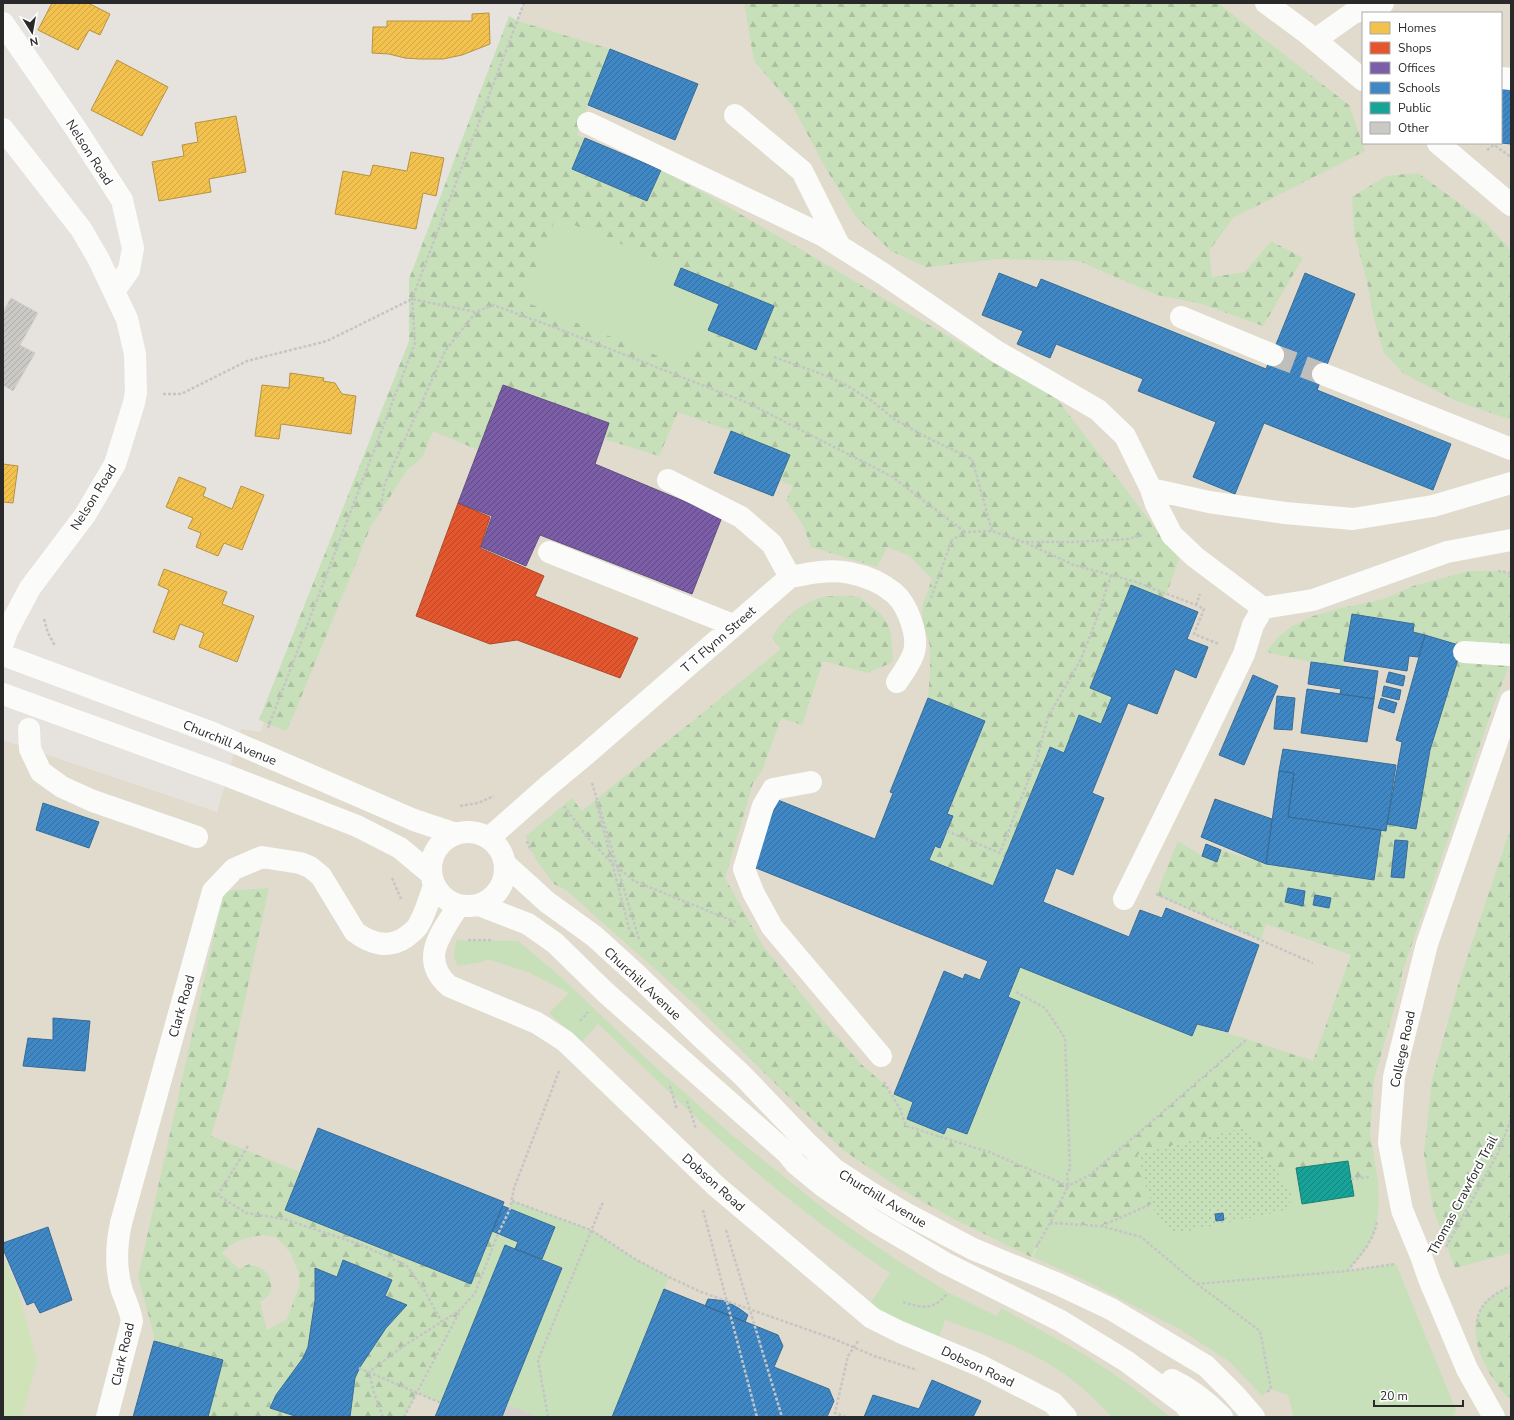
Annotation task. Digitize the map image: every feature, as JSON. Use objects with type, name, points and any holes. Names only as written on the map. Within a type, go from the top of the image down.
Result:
[{"type":"street","points":[[1266,3],[1315,40],[1362,79]]},
{"type":"street","points":[[1315,40],[1353,13],[1383,3]]},
{"type":"street","name":"Nelson Road","points":[[3,23],[76,129],[122,200],[133,248],[129,270],[114,291]]},
{"type":"street","points":[[735,115],[802,171],[838,245]]},
{"type":"street","points":[[588,123],[822,235],[882,272],[996,351],[1098,410],[1125,436],[1172,536],[1195,556],[1263,608],[1313,600],[1447,552],[1511,540]]},
{"type":"street","name":"Nelson Road","points":[[3,129],[81,229],[98,258],[127,319],[135,354],[136,392],[115,464],[85,515],[30,588],[7,631],[3,643]]},
{"type":"street","points":[[1439,144],[1511,205]]},
{"type":"street","points":[[1181,317],[1272,355]]},
{"type":"street","points":[[1323,374],[1511,449]]},
{"type":"street","points":[[668,480],[741,517],[772,544],[790,577]]},
{"type":"street","points":[[1151,489],[1209,502],[1270,511],[1353,519],[1433,506],[1511,483]]},
{"type":"street","points":[[549,552],[733,625]]},
{"type":"street","name":"T T Flynn Street","points":[[489,838],[790,577],[814,572],[850,573],[867,577],[895,594],[909,615],[914,630],[915,643],[913,654],[897,682]]},
{"type":"street","points":[[1128,891],[1244,654],[1253,624],[1263,608]]},
{"type":"street","points":[[1464,652],[1511,655]]},
{"type":"street","name":"Churchill Avenue","points":[[3,655],[213,733],[414,820],[456,834]]},
{"type":"street","points":[[3,694],[223,774],[357,826],[400,848],[432,879],[441,896],[469,905],[488,900],[496,894],[502,885],[505,875],[505,864],[502,854],[489,838],[468,832],[456,834],[445,839],[436,848],[431,859],[432,879]]},
{"type":"street","name":"College Road","points":[[1494,1417],[1467,1369],[1428,1279],[1421,1256],[1402,1210],[1389,1143],[1394,1077],[1427,944],[1511,701]]},
{"type":"street","points":[[29,729],[30,749],[41,772],[62,787],[93,801],[197,837]]},
{"type":"street","points":[[811,782],[773,789],[763,806],[744,869],[753,892],[776,932],[881,1056]]},
{"type":"street","name":"Clark Road","points":[[107,1417],[132,1321],[130,1310],[122,1290],[116,1254],[120,1222],[213,891],[234,869],[262,857],[288,861],[310,867],[325,881],[350,925],[356,932],[363,938],[376,943],[387,944],[400,941],[410,934],[419,924],[432,879]]},
{"type":"street","name":"Churchill Avenue","points":[[505,864],[547,902],[594,936],[636,974],[742,1075],[807,1143],[834,1168],[870,1193],[972,1249],[1058,1284],[1110,1309],[1206,1366],[1254,1417]]},
{"type":"street","name":"Churchill Avenue","points":[[469,905],[528,924],[555,943],[610,997],[786,1153],[796,1164],[824,1187],[874,1222],[944,1263],[1061,1321],[1126,1361],[1184,1404],[1195,1417]]},
{"type":"street","name":"Dobson Road","points":[[469,905],[435,946],[435,968],[449,986],[537,1023],[565,1041],[716,1186],[872,1318],[900,1332],[981,1366],[1053,1403],[1066,1417]]},
{"type":"street","points":[[410,934],[435,946]]},
{"type":"street","points":[[1126,1361],[1182,1385],[1208,1403],[1222,1417]]},
{"type":"path","points":[[258,753],[415,343],[412,299],[524,3]]},
{"type":"path","points":[[136,392],[181,394],[247,361],[327,341],[412,299],[476,312]]},
{"type":"path","points":[[380,511],[386,483],[444,351],[476,312],[493,305],[748,403],[892,476],[964,532]]},
{"type":"path","points":[[774,357],[846,385],[872,401],[894,418],[928,438],[972,459],[992,531]]},
{"type":"path","points":[[162,400],[163,386]]},
{"type":"path","points":[[934,589],[952,540],[964,532],[992,531],[1023,542],[1074,566],[1133,581],[1204,609],[1194,634],[1244,654]]},
{"type":"path","points":[[1023,542],[1074,542],[1128,539]]},
{"type":"path","points":[[947,831],[1000,853],[1037,758],[1048,716],[1081,660],[1111,575]]},
{"type":"path","points":[[43,616],[48,633],[54,645],[60,649]]},
{"type":"path","points":[[459,806],[478,803],[496,795]]},
{"type":"path","points":[[558,809],[563,805],[588,838],[610,861],[634,881],[760,931],[776,932]]},
{"type":"path","points":[[526,836],[532,853]]},
{"type":"path","points":[[1128,891],[1313,963]]},
{"type":"path","points":[[1016,992],[1045,1008],[1065,1038],[1070,1169],[1067,1172],[1068,1186],[1038,1245]]},
{"type":"path","points":[[881,1056],[884,1084],[900,1109],[906,1126],[989,1152],[1068,1186],[1090,1175],[1247,1039]]},
{"type":"path","points":[[404,1417],[418,1393],[460,1310],[475,1293],[498,1234],[510,1209],[514,1188],[561,1065]]},
{"type":"path","name":"Thomas Crawford Trail","points":[[1428,1279],[1498,1153],[1511,1119]]},
{"type":"path","points":[[248,1146],[218,1196],[246,1213],[284,1219],[359,1244],[406,1265],[424,1290],[442,1322]]},
{"type":"path","points":[[1351,1179],[1371,1177]]},
{"type":"path","points":[[512,1201],[592,1230],[635,1259],[701,1292],[834,1339],[860,1351],[919,1371]]},
{"type":"path","points":[[548,1417],[538,1360],[603,1202]]},
{"type":"path","points":[[1101,1226],[1152,1204]]},
{"type":"path","points":[[1347,1271],[1362,1254],[1371,1239],[1377,1216]]},
{"type":"path","points":[[1050,1223],[1101,1226],[1141,1237],[1197,1284],[1260,1331],[1271,1389]]},
{"type":"path","points":[[1197,1284],[1347,1271],[1396,1264]]},
{"type":"path","points":[[1476,1326],[1480,1310],[1488,1300],[1500,1291],[1511,1286]]},
{"type":"path","points":[[872,1318],[884,1302],[895,1300],[917,1306],[932,1306],[938,1304],[949,1292]]},
{"type":"path","points":[[369,1372],[402,1347],[460,1310]]},
{"type":"path","points":[[846,1417],[835,1413],[848,1356]]},
{"type":"path","points":[[359,1368],[440,1403]]},
{"type":"path","points":[[369,1372],[374,1393],[383,1417]]},
{"type":"shaded area","points":[[524,3],[1511,3],[1511,1417],[3,1417],[3,740],[217,812],[241,729],[260,732],[423,348],[412,299]]},
{"type":"shaded area","points":[[507,1404],[539,1417],[502,1417]]},
{"type":"green space","points":[[744,3],[1218,3],[1349,105],[1365,151],[1233,218],[1209,251],[1212,277],[1245,272],[1271,241],[1303,258],[1263,326],[1202,304],[1157,295],[1079,261],[998,259],[926,267],[891,251],[856,217],[826,169],[792,105],[754,61]]},
{"type":"green space","points":[[509,16],[518,21],[610,49],[577,135],[585,138],[572,170],[647,201],[661,170],[706,194],[1057,399],[1179,559],[1165,598],[1131,585],[1112,697],[1101,724],[1079,716],[1064,753],[1049,747],[993,886],[929,860],[985,721],[928,698],[930,646],[922,619],[923,604],[932,579],[910,556],[887,547],[877,567],[811,547],[803,525],[786,500],[793,486],[779,480],[731,431],[678,412],[659,456],[604,439],[609,423],[504,385],[478,450],[433,431],[422,458],[408,469],[371,526],[286,731],[259,720],[409,341],[409,279]],"holes":[[[556,218],[774,306],[756,350],[708,330],[678,364]]]},
{"type":"green space","points":[[1418,173],[1485,222],[1511,250],[1511,420],[1454,400],[1403,373],[1384,353],[1374,319],[1367,282],[1354,233],[1352,197],[1386,176]]},
{"type":"green space","points":[[556,218],[681,268],[674,285],[719,304],[708,330],[678,364],[523,301]]},
{"type":"green space","points":[[1469,571],[1498,571],[1511,573],[1511,647],[1462,646],[1413,632],[1414,624],[1352,614],[1344,666],[1311,662],[1266,652],[1278,637],[1292,626],[1313,616],[1337,609],[1384,599],[1413,586]]},
{"type":"green space","points":[[827,596],[859,597],[881,614],[888,625],[891,635],[893,662],[868,673],[823,661],[802,725],[781,718],[762,771],[753,783],[725,878],[763,946],[820,1017],[861,1064],[884,1084],[900,1109],[906,1126],[989,1152],[1068,1186],[1090,1175],[1247,1039],[1313,1061],[1351,955],[1266,924],[1261,940],[1156,895],[1178,841],[1202,856],[1217,861],[1221,850],[1266,864],[1374,880],[1381,830],[1387,824],[1430,750],[1457,662],[1510,663],[1493,707],[1402,973],[1400,987],[1374,1080],[1370,1132],[1377,1176],[1351,1179],[1348,1161],[1296,1168],[1278,1173],[1246,1127],[1137,1154],[1152,1204],[1101,1226],[1050,1223],[1031,1257],[950,1217],[902,1190],[843,1150],[692,1002],[567,891],[554,884],[535,858],[526,836],[572,798],[582,811],[781,649],[772,638],[780,625],[791,614],[805,604],[819,598]]},
{"type":"green space","points":[[1511,827],[1511,1253],[1455,1268],[1433,1209],[1424,1154],[1432,1080],[1458,985]]},
{"type":"green space","points":[[269,888],[228,1079],[211,1136],[300,1172],[285,1210],[471,1284],[492,1231],[498,1234],[475,1293],[460,1310],[404,1417],[350,1417],[355,1378],[360,1367],[386,1328],[407,1305],[385,1296],[392,1279],[344,1261],[337,1277],[314,1268],[312,1328],[307,1351],[270,1407],[298,1417],[208,1417],[223,1360],[154,1341],[154,1335],[138,1277],[224,891]],"holes":[[[263,1235],[276,1237],[290,1252],[298,1271],[300,1284],[287,1319],[267,1330],[260,1302],[268,1296],[271,1290],[271,1283],[268,1276],[264,1270],[249,1264],[239,1269],[222,1253],[231,1245],[246,1238]]]},
{"type":"green space","points":[[457,940],[518,941],[562,978],[651,1063],[732,1135],[833,1216],[901,1263],[949,1293],[997,1316],[1001,1308],[1087,1356],[1134,1388],[1170,1417],[1112,1417],[1076,1383],[1061,1372],[1046,1362],[1014,1346],[945,1320],[939,1338],[885,1313],[870,1304],[890,1273],[813,1218],[757,1173],[703,1125],[598,1024],[582,1042],[549,1013],[569,993],[528,972],[487,959],[482,962],[458,966],[454,953]]},
{"type":"green space","points":[[1020,967],[1192,1036],[1197,1024],[1247,1039],[1090,1175],[1068,1186],[989,1152],[906,1126],[900,1109],[891,1095],[894,1094],[913,1102],[907,1119],[944,1133],[947,1127],[967,1134],[1020,1002],[1008,997]]},
{"type":"green space","points":[[1246,1127],[1293,1194],[1289,1205],[1280,1212],[1179,1233],[1164,1228],[1158,1220],[1151,1202],[1137,1154]]},
{"type":"green space","points":[[1296,1168],[1302,1204],[1353,1196],[1351,1179],[1377,1176],[1379,1207],[1375,1230],[1367,1247],[1347,1271],[1396,1264],[1456,1410],[1452,1417],[1294,1417],[1288,1395],[1271,1389],[1262,1396],[1230,1362],[1179,1329],[1082,1279],[1033,1257],[1050,1223],[1101,1226],[1152,1204],[1161,1223],[1168,1230],[1179,1233],[1280,1212],[1287,1207],[1293,1197],[1278,1173]]},
{"type":"green space","points":[[512,1201],[591,1230],[635,1259],[669,1277],[612,1417],[539,1417],[507,1404],[562,1268],[542,1259],[555,1227],[510,1209]]},
{"type":"green space","points":[[498,1234],[519,1242],[515,1249],[505,1245],[441,1403],[418,1393],[460,1310],[475,1293]]},
{"type":"green space","points":[[3,1257],[17,1287],[37,1361],[22,1417],[3,1417]]},
{"type":"green space","points":[[1511,1286],[1511,1401],[1494,1379],[1480,1353],[1476,1339],[1476,1325],[1479,1312],[1487,1300]]},
{"type":"building: Homes","points":[[52,3],[88,3],[110,14],[100,35],[89,30],[78,50],[38,30]]},
{"type":"building: Homes","points":[[489,13],[490,44],[462,55],[443,59],[419,59],[372,53],[373,27],[387,27],[387,21],[472,21],[472,14]]},
{"type":"building: Homes","points":[[117,60],[168,87],[142,136],[91,110]]},
{"type":"building: Homes","points":[[236,116],[246,172],[209,179],[211,192],[159,201],[152,162],[184,156],[182,145],[198,142],[195,123]]},
{"type":"building: Homes","points":[[411,152],[444,158],[436,196],[423,193],[416,229],[335,214],[343,171],[370,176],[373,165],[407,171]]},
{"type":"building: Homes","points":[[290,373],[324,378],[323,381],[335,383],[342,394],[356,396],[351,434],[281,424],[279,439],[255,436],[262,385],[289,388]]},
{"type":"building: Homes","points":[[3,464],[18,466],[13,503],[3,502]]},
{"type":"building: Homes","points":[[179,477],[206,488],[203,496],[232,509],[241,486],[264,495],[242,550],[224,543],[218,556],[196,547],[201,533],[188,528],[193,518],[166,507]]},
{"type":"building: Homes","points":[[164,569],[227,592],[222,604],[254,616],[237,662],[199,647],[204,633],[180,624],[174,640],[153,632],[169,590],[158,585]]},
{"type":"building: Shops","points":[[458,503],[490,517],[480,548],[544,576],[535,596],[638,638],[620,678],[517,640],[490,644],[416,616]]},
{"type":"building: Offices","points":[[503,385],[609,423],[595,464],[722,517],[692,594],[540,535],[526,566],[481,547],[492,516],[458,503]]},
{"type":"building: Schools","points":[[610,49],[698,84],[675,140],[588,105]]},
{"type":"building: Schools","points":[[1502,83],[1511,85],[1511,144],[1502,143]]},
{"type":"building: Schools","points":[[585,138],[661,170],[647,201],[572,169]]},
{"type":"building: Schools","points":[[681,268],[774,306],[756,350],[708,330],[719,304],[674,285]]},
{"type":"building: Schools","points":[[999,273],[1037,288],[1041,279],[1266,369],[1305,273],[1355,294],[1317,390],[1451,444],[1433,490],[1264,423],[1235,494],[1193,477],[1216,422],[1138,391],[1143,379],[1056,344],[1050,358],[1017,344],[1023,331],[982,315]]},
{"type":"building: Schools","points":[[731,431],[790,455],[773,496],[714,473]]},
{"type":"building: Schools","points":[[1131,585],[1198,612],[1187,639],[1208,647],[1196,678],[1175,669],[1157,714],[1128,703],[1092,793],[1104,798],[1073,875],[1056,868],[1043,902],[1129,937],[1140,910],[1162,918],[1166,908],[1259,945],[1228,1032],[1197,1024],[1192,1036],[1020,967],[1008,997],[1020,1002],[967,1134],[947,1127],[944,1134],[907,1119],[913,1102],[894,1094],[944,971],[963,979],[965,974],[980,980],[988,961],[751,866],[778,800],[875,839],[893,793],[890,792],[928,698],[985,721],[947,814],[953,816],[940,848],[935,846],[929,860],[993,886],[1050,747],[1064,753],[1079,715],[1101,724],[1112,697],[1090,688]]},
{"type":"building: Schools","points":[[1352,614],[1414,624],[1413,632],[1425,635],[1418,657],[1409,656],[1407,671],[1344,661]]},
{"type":"building: Schools","points":[[1425,635],[1462,646],[1430,750],[1416,829],[1387,824],[1402,742],[1396,740]]},
{"type":"building: Schools","points":[[1311,662],[1378,671],[1374,699],[1340,694],[1341,689],[1308,684]]},
{"type":"building: Schools","points":[[1389,672],[1405,676],[1403,686],[1386,682]]},
{"type":"building: Schools","points":[[1253,675],[1278,686],[1244,765],[1219,755]]},
{"type":"building: Schools","points":[[1384,686],[1401,690],[1399,700],[1382,696]]},
{"type":"building: Schools","points":[[1307,689],[1374,699],[1367,742],[1301,733]]},
{"type":"building: Schools","points":[[1277,696],[1295,698],[1292,730],[1274,729]]},
{"type":"building: Schools","points":[[1381,698],[1397,703],[1394,713],[1378,708]]},
{"type":"building: Schools","points":[[1283,749],[1396,765],[1386,831],[1288,817],[1294,773],[1279,771]]},
{"type":"building: Schools","points":[[1279,771],[1294,773],[1288,817],[1381,830],[1374,880],[1266,864]]},
{"type":"building: Schools","points":[[1215,799],[1272,819],[1266,864],[1201,837]]},
{"type":"building: Schools","points":[[43,803],[99,822],[89,848],[36,830]]},
{"type":"building: Schools","points":[[1395,840],[1408,841],[1404,878],[1391,877]]},
{"type":"building: Schools","points":[[1206,844],[1221,850],[1217,862],[1202,856]]},
{"type":"building: Schools","points":[[1288,888],[1305,891],[1303,906],[1285,902]]},
{"type":"building: Schools","points":[[1315,895],[1331,898],[1329,908],[1313,905]]},
{"type":"building: Schools","points":[[53,1018],[90,1021],[85,1071],[23,1066],[28,1038],[53,1040]]},
{"type":"building: Schools","points":[[318,1128],[504,1202],[471,1284],[285,1210]]},
{"type":"building: Schools","points":[[503,1206],[555,1227],[542,1259],[515,1249],[518,1242],[492,1231]]},
{"type":"building: Schools","points":[[1223,1213],[1224,1220],[1216,1221],[1215,1214]]},
{"type":"building: Schools","points":[[48,1227],[72,1300],[40,1313],[34,1302],[27,1305],[3,1249],[3,1243]]},
{"type":"building: Schools","points":[[505,1245],[562,1268],[502,1417],[435,1417]]},
{"type":"building: Schools","points":[[343,1260],[392,1280],[385,1296],[407,1305],[386,1328],[360,1367],[355,1378],[350,1417],[298,1417],[270,1408],[276,1395],[303,1358],[308,1347],[315,1300],[315,1268],[337,1277]]},
{"type":"building: Schools","points":[[664,1289],[778,1335],[783,1346],[774,1367],[829,1389],[834,1401],[827,1417],[612,1417]]},
{"type":"building: Schools","points":[[708,1299],[726,1301],[740,1309],[748,1315],[745,1322],[705,1306]]},
{"type":"building: Schools","points":[[154,1341],[223,1360],[208,1417],[133,1417]]},
{"type":"building: Schools","points":[[932,1380],[981,1401],[973,1417],[864,1417],[873,1395],[919,1409]]},
{"type":"building: Public","points":[[1348,1161],[1354,1196],[1302,1204],[1296,1168]]},
{"type":"building: Other","points":[[11,298],[38,313],[20,345],[35,353],[13,391],[3,385],[3,312]]},
{"type":"tunnel","points":[[1273,355],[1323,374]]}]
